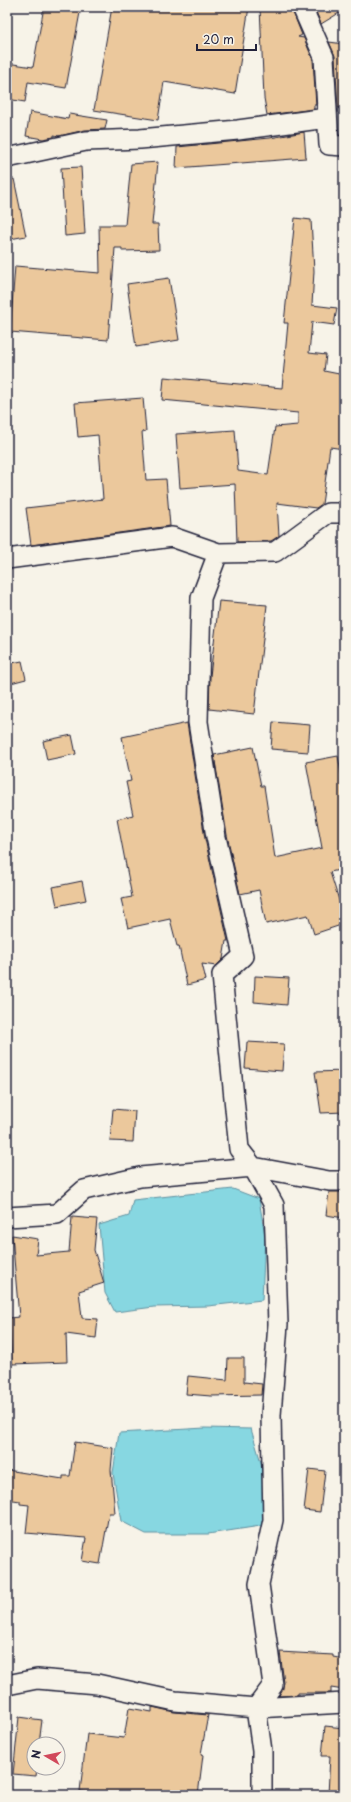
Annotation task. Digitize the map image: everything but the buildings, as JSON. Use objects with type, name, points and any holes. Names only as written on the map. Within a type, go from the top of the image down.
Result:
[{"type":"street","points":[[302,7],[324,57],[329,145],[344,146]]},
{"type":"street","points":[[7,158],[86,141],[140,139],[230,131],[327,118]]},
{"type":"street","points":[[7,558],[172,537],[218,553],[275,552],[328,513],[344,514]]},
{"type":"street","points":[[218,553],[201,598],[198,722],[216,837],[243,956],[222,975],[239,1149],[253,1167],[274,1205],[278,1324],[271,1415],[273,1520],[259,1584],[273,1685],[256,1708],[262,1751],[262,1795]]},
{"type":"street","points":[[7,1217],[57,1214],[84,1190],[140,1177],[253,1167],[329,1180],[344,1181]]},
{"type":"street","points":[[7,1685],[37,1679],[89,1684],[175,1701],[256,1708],[344,1703]]},
{"type":"water","points":[[233,1189],[259,1199],[265,1236],[262,1300],[208,1306],[154,1307],[115,1312],[105,1293],[99,1225],[129,1216],[133,1200]]},
{"type":"water","points":[[205,1428],[251,1429],[263,1469],[267,1525],[208,1534],[146,1534],[121,1521],[113,1473],[119,1433]]}]
